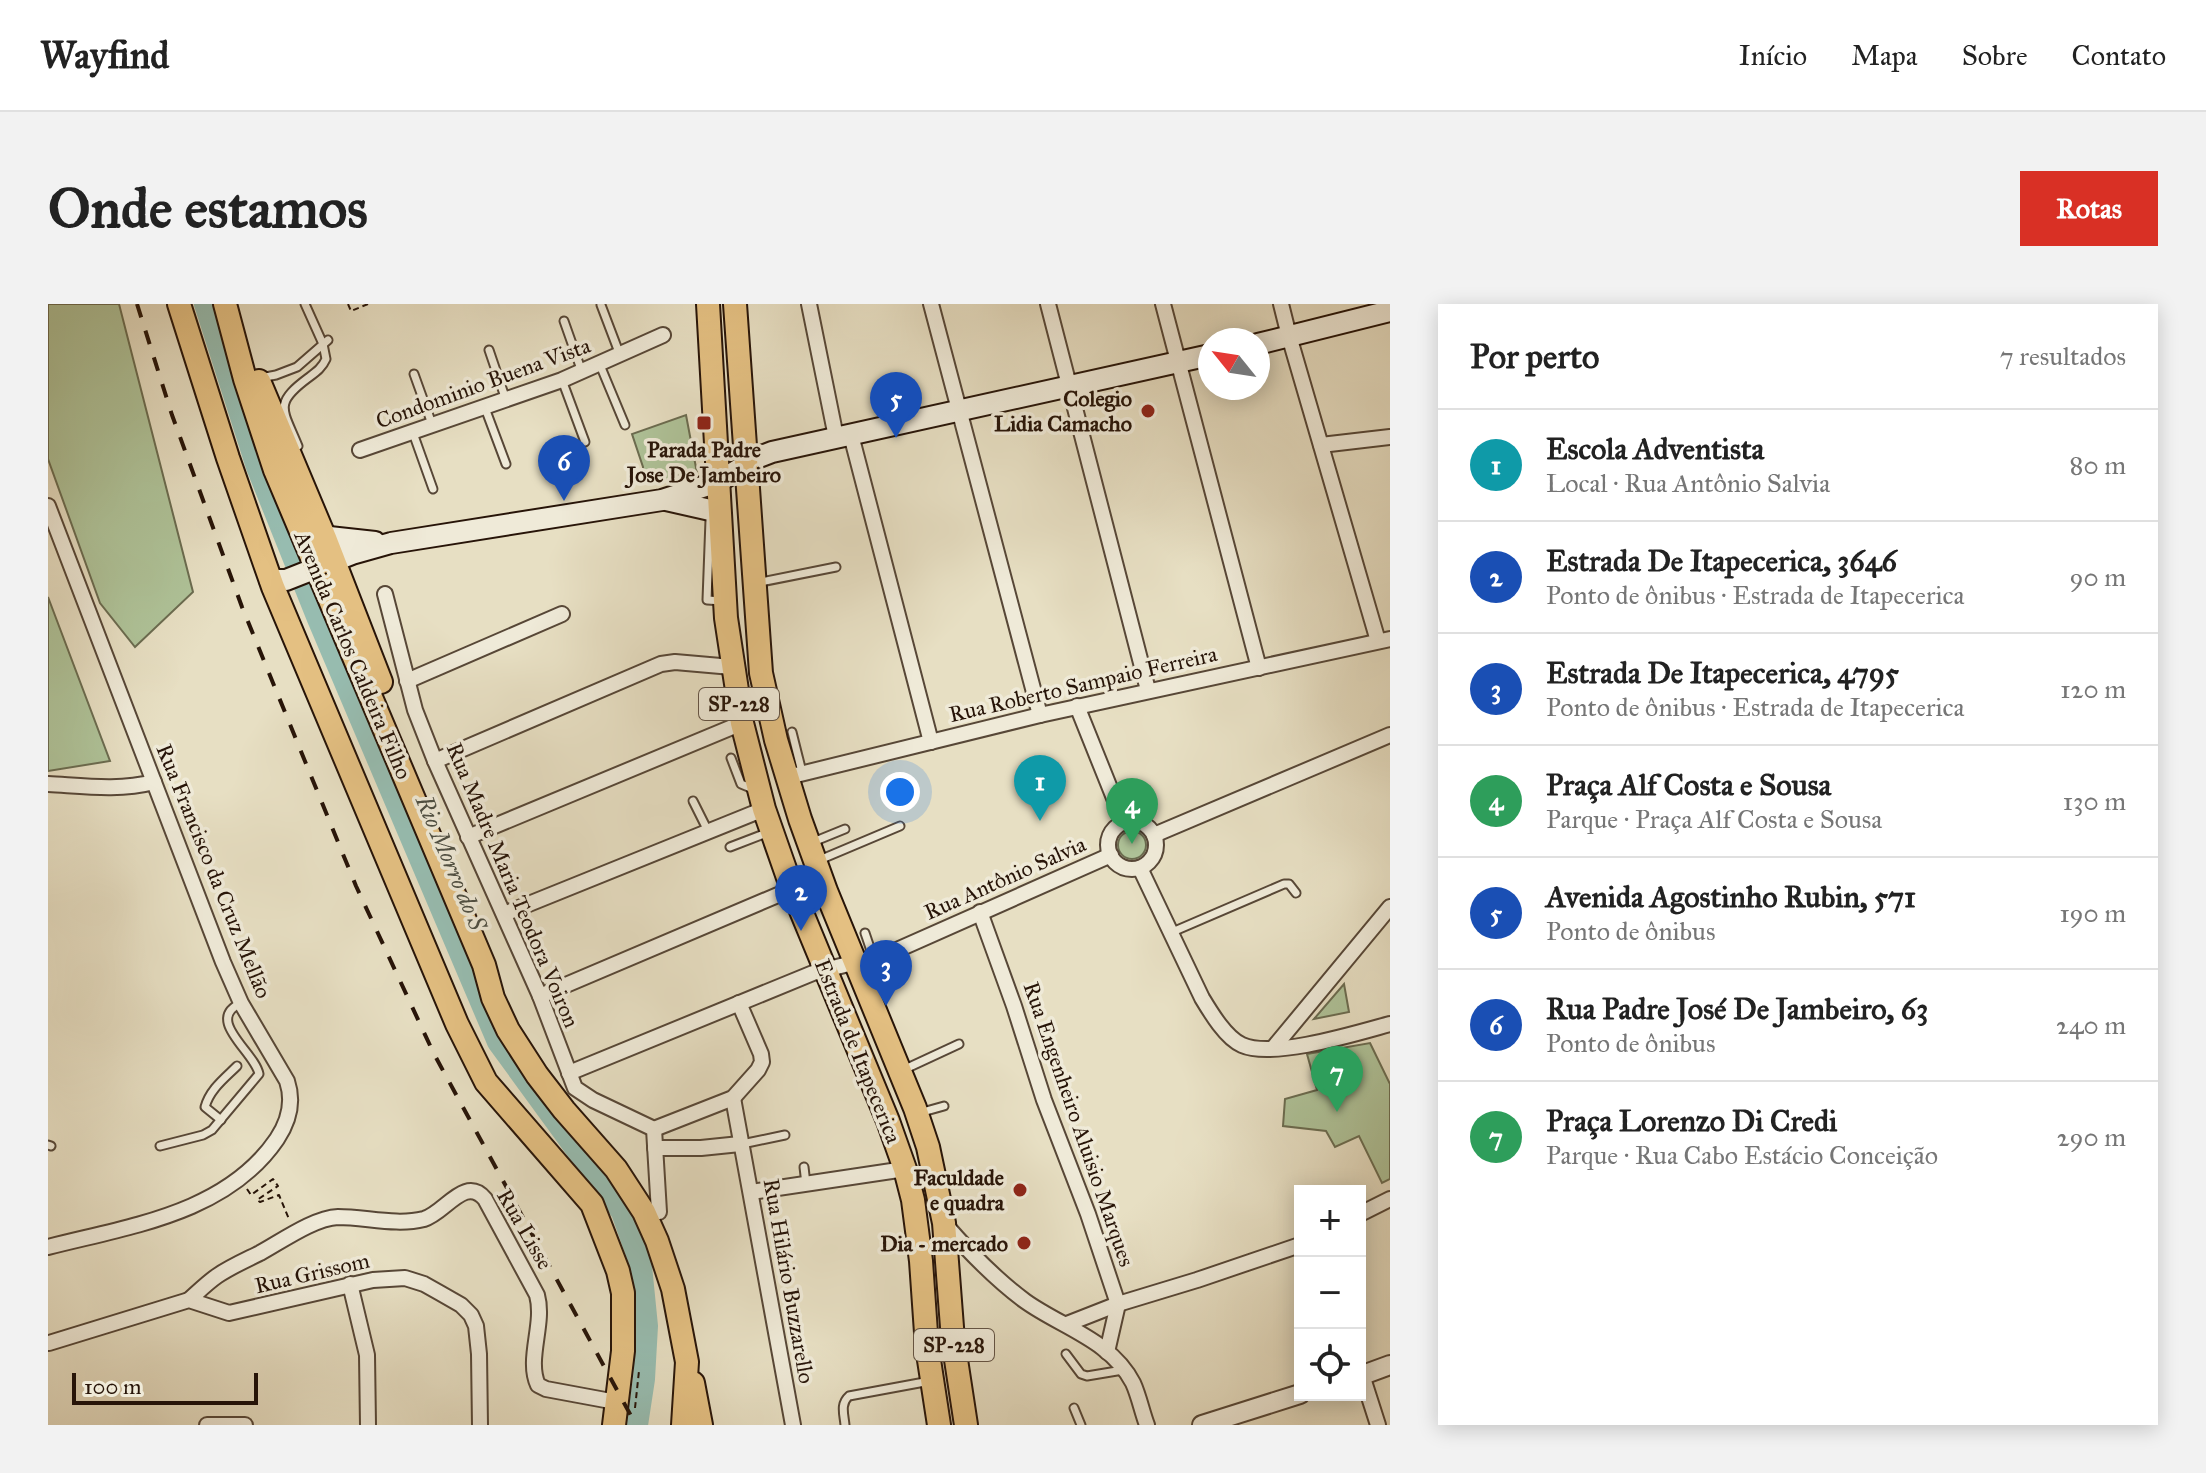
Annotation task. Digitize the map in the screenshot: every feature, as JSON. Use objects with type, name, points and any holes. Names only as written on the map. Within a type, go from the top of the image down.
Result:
[{"type":"main road","name":"Avenida Carlos Caldeira Filho","points":[[179,304],[228,458],[304,571],[457,1024],[486,1082],[592,1204],[618,1271],[623,1293],[623,1351],[614,1425]]},
{"type":"main road","points":[[709,304],[724,357],[728,435],[747,465]]},
{"type":"main road","name":"Estrada de Itapecerica","points":[[709,304],[718,482],[715,512],[732,667],[727,693],[742,723],[762,799],[792,889],[826,969],[857,1060],[905,1169],[915,1216],[939,1425]]},
{"type":"main road","name":"Estrada de Itapecerica","points":[[735,304],[761,673],[776,740],[795,775],[812,852],[863,960],[928,1147],[944,1223],[953,1340],[966,1425]]},
{"type":"main road","points":[[1270,341],[1390,311]]},
{"type":"main road","name":"Avenida Carlos Caldeira Filho","points":[[228,312],[260,429],[302,532],[304,571]]},
{"type":"main road","points":[[228,312],[326,527]]},
{"type":"main road","points":[[304,571],[391,543],[662,500],[718,482],[772,452],[1198,358]]},
{"type":"main road","points":[[718,482],[732,504],[742,589],[759,641]]},
{"type":"main road","points":[[662,500],[715,512]]},
{"type":"main road","points":[[304,571],[326,527]]},
{"type":"main road","points":[[302,532],[326,527],[391,543]]},
{"type":"main road","points":[[304,571],[468,906],[501,1018],[523,1055],[564,1110],[616,1169],[644,1212],[673,1289],[701,1425]]},
{"type":"main road","points":[[683,1425],[687,1362]]},
{"type":"main road","points":[[931,1374],[942,1394],[948,1425]]},
{"type":"street","points":[[809,304],[931,742]]},
{"type":"street","points":[[931,304],[1040,715]]},
{"type":"street","points":[[1048,304],[1148,690]]},
{"type":"street","points":[[1163,304],[1259,668]]},
{"type":"street","points":[[1281,304],[1321,445],[1384,640]]},
{"type":"street","name":"Condominio Buena Vista","points":[[360,450],[562,380],[663,335]]},
{"type":"street","points":[[1321,445],[1390,437]]},
{"type":"street","name":"Rua Francisco da Cruz Mellão","points":[[48,506],[212,934],[241,1003],[291,1091],[288,1118],[282,1130],[260,1159],[239,1179],[212,1196],[168,1216],[49,1246]]},
{"type":"street","name":"Rua Madre Maria Teodora Voiron","points":[[385,594],[415,710],[540,996],[577,1090],[654,1129]]},
{"type":"street","points":[[407,681],[562,614]]},
{"type":"street","name":"Rua Roberto Sampaio Ferreira","points":[[795,775],[1077,706],[1384,640]]},
{"type":"street","points":[[435,761],[661,664],[675,662],[732,667]]},
{"type":"street","points":[[1077,706],[1124,823]]},
{"type":"street","points":[[468,837],[742,723]]},
{"type":"street","points":[[1154,835],[1390,735]]},
{"type":"street","points":[[48,784],[115,788],[154,782]]},
{"type":"street","points":[[504,914],[708,831],[762,799]]},
{"type":"street","points":[[1124,823],[1141,823],[1154,835],[1155,852],[1149,862],[1140,868],[1123,867],[1111,855],[1109,845],[1112,834],[1124,823]]},
{"type":"street","name":"Rua Antônio Salvia","points":[[569,1073],[826,969],[888,954],[1111,855]]},
{"type":"street","points":[[1140,868],[1212,1016],[1231,1038],[1242,1045],[1252,1048],[1312,1044],[1390,1024]]},
{"type":"street","points":[[540,996],[792,889]]},
{"type":"street","points":[[1274,1047],[1390,907]]},
{"type":"street","name":"Rua Engenheiro Aluisio Marques","points":[[980,912],[1118,1304]]},
{"type":"street","points":[[659,1212],[654,1129],[733,1098],[762,1062],[739,1003]]},
{"type":"street","points":[[1300,1015],[1298,1036],[1312,1044]]},
{"type":"street","name":"Rua Hilário Buzzarello","points":[[733,1098],[793,1425]]},
{"type":"street","points":[[655,1148],[740,1144]]},
{"type":"street","points":[[751,1192],[905,1169]]},
{"type":"street","name":"Rua Lisse","points":[[189,1300],[215,1277],[327,1218],[426,1219],[467,1190],[477,1191],[485,1199],[537,1295],[540,1311],[534,1369],[536,1382],[546,1389],[616,1402]]},
{"type":"street","points":[[1366,1211],[1390,1199]]},
{"type":"street","points":[[944,1223],[974,1258],[1025,1301],[1067,1324],[1107,1352],[1133,1383],[1147,1425]]},
{"type":"street","points":[[1067,1324],[1118,1304],[1294,1247]]},
{"type":"street","points":[[947,1265],[974,1258]]},
{"type":"street","name":"Rua Grissom","points":[[189,1300],[229,1313],[373,1280],[405,1278],[424,1284],[461,1305],[476,1326],[480,1425]]},
{"type":"street","points":[[350,1284],[367,1355],[368,1425]]},
{"type":"street","points":[[49,1343],[189,1300]]},
{"type":"street","points":[[1107,1352],[1118,1304]]},
{"type":"street","points":[[1366,1373],[1390,1365]]},
{"type":"street","points":[[1366,1390],[1378,1425]]},
{"type":"street","points":[[1202,1425],[1294,1396]]},
{"type":"street","points":[[207,1425],[245,1425]]},
{"type":"lane","points":[[303,458],[284,404],[290,392],[326,359],[325,342],[306,304]]},
{"type":"lane","points":[[601,305],[620,356]]},
{"type":"lane","points":[[564,321],[582,372]]},
{"type":"lane","points":[[257,378],[297,367],[325,342]]},
{"type":"lane","points":[[489,350],[506,400]]},
{"type":"lane","points":[[600,365],[625,425]]},
{"type":"lane","points":[[414,374],[433,426]]},
{"type":"lane","points":[[562,380],[585,442]]},
{"type":"lane","points":[[485,408],[506,464]]},
{"type":"lane","points":[[413,433],[433,489]]},
{"type":"lane","points":[[755,583],[836,567]]},
{"type":"lane","points":[[792,732],[795,775]]},
{"type":"lane","points":[[731,758],[741,784],[762,799]]},
{"type":"lane","points":[[693,801],[708,831]]},
{"type":"lane","points":[[812,852],[900,826]]},
{"type":"lane","points":[[812,852],[845,829]]},
{"type":"lane","points":[[730,847],[772,831]]},
{"type":"lane","points":[[1170,933],[1284,884],[1289,884],[1296,893]]},
{"type":"lane","points":[[865,933],[863,960],[881,980]]},
{"type":"lane","points":[[160,1146],[203,1135],[221,1120],[259,1074],[259,1069],[231,1031],[228,1021],[227,1014],[231,1008],[241,1003]]},
{"type":"lane","points":[[900,1072],[959,1044]]},
{"type":"lane","points":[[221,1120],[205,1107],[207,1099],[237,1066]]},
{"type":"lane","points":[[917,1114],[944,1106]]},
{"type":"lane","points":[[740,1144],[785,1135]]},
{"type":"lane","points":[[804,1167],[806,1184]]},
{"type":"lane","points":[[940,1199],[969,1208]]},
{"type":"lane","points":[[1066,1354],[1081,1374],[1123,1370]]},
{"type":"lane","points":[[845,1425],[843,1407],[849,1396],[931,1374]]},
{"type":"lane","points":[[1074,1408],[1081,1425]]},
{"type":"path","points":[[348,304],[351,311],[368,304]]},
{"type":"path","points":[[239,1179],[251,1195],[273,1179],[278,1186],[257,1200],[260,1202],[279,1195],[297,1233]]},
{"type":"green space","points":[[48,304],[119,304],[193,592],[135,647],[100,603],[48,459]]},
{"type":"green space","points":[[686,415],[697,473],[673,476],[673,480],[644,481],[643,467],[632,434]]},
{"type":"green space","points":[[48,597],[110,761],[48,771]]},
{"type":"green space","points":[[1132,831],[1142,835],[1146,845],[1142,855],[1132,859],[1122,855],[1118,845],[1122,835]]},
{"type":"green space","points":[[1344,984],[1349,1012],[1314,1019]]},
{"type":"green space","points":[[1370,1043],[1390,1084],[1390,1179],[1382,1183],[1359,1136],[1335,1147],[1326,1131],[1283,1126],[1285,1099],[1317,1090],[1307,1054]]},
{"type":"waterway","name":"Rio Morro do S","points":[[205,304],[257,467],[318,619],[498,1042],[622,1212],[641,1266],[647,1326],[637,1425]]},
{"type":"railway","points":[[137,304],[172,415],[242,607],[356,886],[434,1054],[636,1425]]},
{"type":"place","name":"Colegio Lidia Camacho","points":[[1148,411]]},
{"type":"place","name":"Parada Padre Jose De Jambeiro","points":[[704,423]]},
{"type":"place","name":"Avenida Agostinho Rubin, 571","points":[[896,438]]},
{"type":"place","name":"Rua Padre José De Jambeiro, 63","points":[[564,501]]},
{"type":"place","name":"Escola Adventista","points":[[1040,821]]},
{"type":"place","name":"Praça Alf Costa e Sousa","points":[[1132,844]]},
{"type":"place","name":"Estrada De Itapecerica, 3646","points":[[801,931]]},
{"type":"place","name":"Estrada De Itapecerica, 4795","points":[[886,1006]]},
{"type":"place","name":"Praça Lorenzo Di Credi","points":[[1337,1112]]},
{"type":"place","name":"Faculdade e quadra","points":[[1020,1190]]},
{"type":"place","name":"Dia - mercado","points":[[1024,1243]]}]
